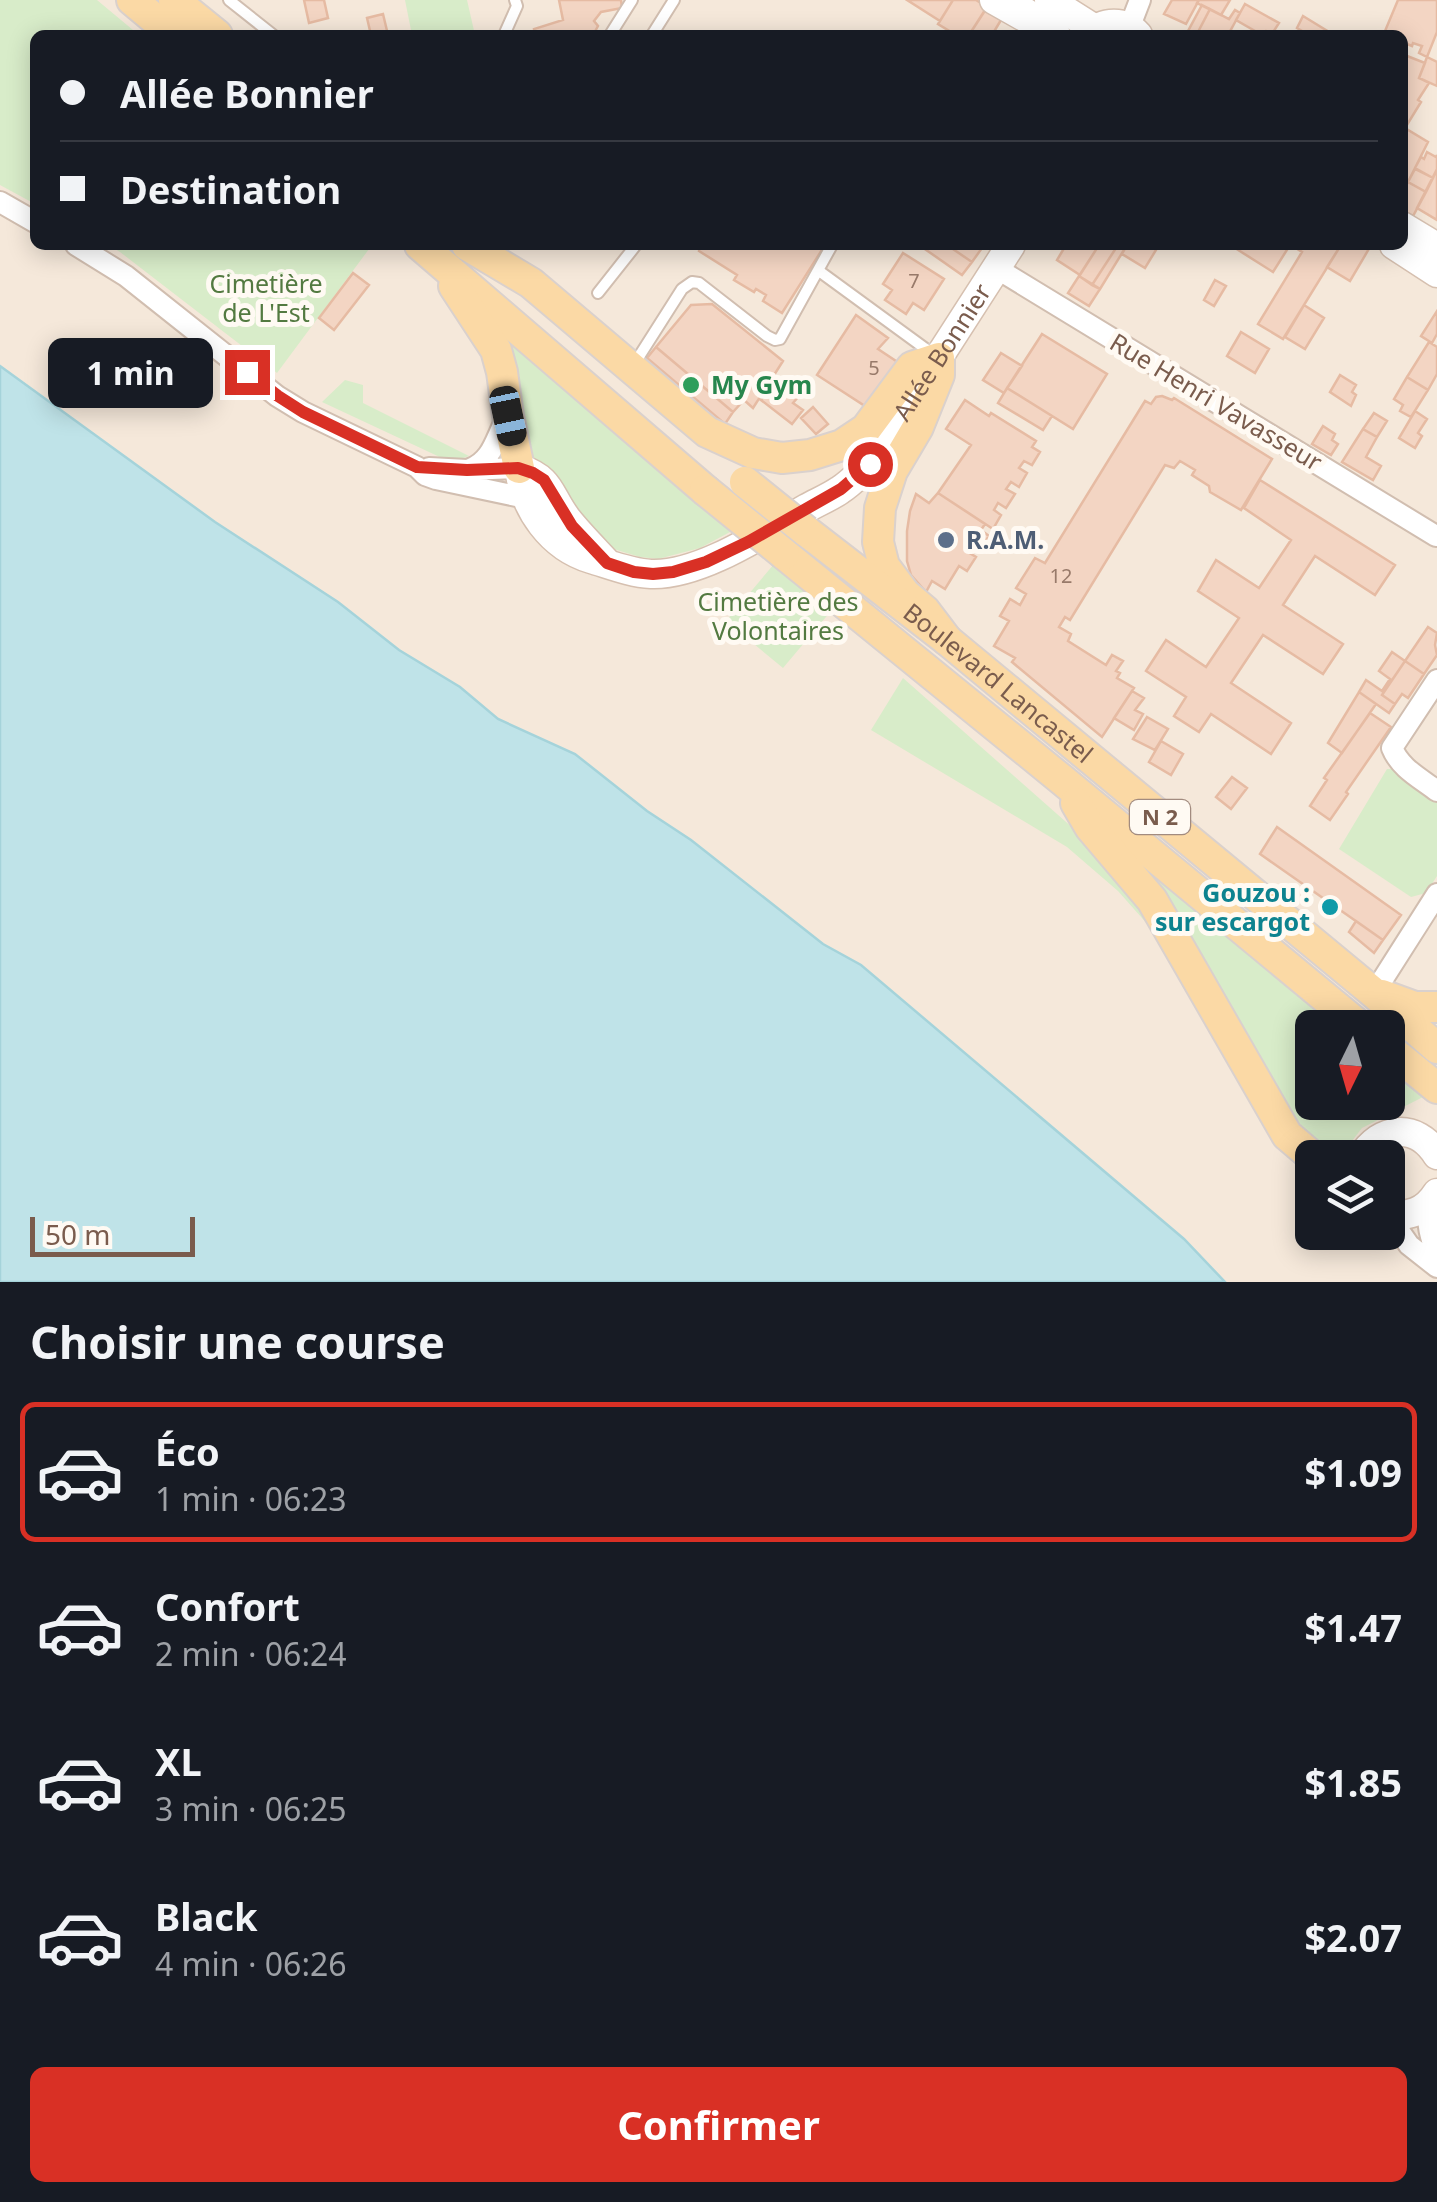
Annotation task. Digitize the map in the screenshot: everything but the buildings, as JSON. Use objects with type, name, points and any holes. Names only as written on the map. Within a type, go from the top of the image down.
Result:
[{"type":"main road","points":[[132,0],[168,30]]},
{"type":"main road","points":[[174,0],[211,30]]},
{"type":"main road","points":[[447,250],[466,308],[496,350],[522,483]]},
{"type":"main road","name":"Boulevard Lancastel","points":[[448,250],[947,640],[1437,1048]]},
{"type":"main road","name":"N 2","points":[[448,250],[705,490],[1340,1010]]},
{"type":"main road","points":[[449,250],[531,283],[707,432],[753,453],[782,458],[842,445],[866,428],[912,367],[938,358],[939,375],[918,427],[892,471],[880,508],[878,542],[884,566],[947,640]]},
{"type":"main road","points":[[1061,779],[1090,828],[1152,900],[1287,1135],[1295,1142]]},
{"type":"main road","points":[[1374,993],[1416,1006],[1437,1006]]},
{"type":"main road","points":[[1405,1062],[1437,1088]]},
{"type":"street","points":[[994,0],[1086,30]]},
{"type":"street","points":[[1096,30],[1111,23],[1136,20]]},
{"type":"street","points":[[0,202],[30,219]]},
{"type":"street","points":[[1408,230],[1437,247]]},
{"type":"street","points":[[84,250],[126,276],[303,412],[436,480],[522,483]]},
{"type":"street","points":[[1402,250],[1437,272]]},
{"type":"street","name":"Allée Bonnier","points":[[522,483],[533,473],[544,480],[572,526],[607,563],[623,569],[653,574],[686,569],[748,542],[841,489],[870,464],[1004,256]]},
{"type":"street","name":"Rue Henri Vavasseur","points":[[1004,256],[1436,536]]},
{"type":"street","points":[[467,470],[480,465],[490,454],[508,416]]},
{"type":"street","points":[[417,467],[467,470],[522,483]]},
{"type":"street","points":[[1437,680],[1392,748],[1403,766],[1437,791]]},
{"type":"street","points":[[1374,993],[1437,894]]},
{"type":"street","points":[[1376,1140],[1437,1116]]},
{"type":"street","points":[[1404,1132],[1426,1141],[1437,1155]]},
{"type":"street","points":[[1405,1215],[1416,1213],[1432,1200]]},
{"type":"street","points":[[1432,1200],[1427,1221],[1437,1254]]},
{"type":"street","points":[[1405,1239],[1437,1266]]},
{"type":"lane","points":[[229,0],[267,30]]},
{"type":"lane","points":[[506,30],[516,0]]},
{"type":"lane","points":[[613,30],[632,0]]},
{"type":"lane","points":[[655,30],[674,0]]},
{"type":"lane","points":[[1022,0],[1052,18]]},
{"type":"lane","points":[[1408,244],[1437,261]]},
{"type":"lane","points":[[598,292],[632,250]]},
{"type":"lane","points":[[632,367],[682,289],[692,282],[767,336],[780,339],[830,250]]},
{"type":"lane","points":[[819,271],[938,358]]},
{"type":"shaded area","points":[[0,0],[1437,0],[1437,1282],[1225,1282],[1184,1239],[861,965],[823,944],[575,754],[498,719],[460,687],[399,650],[338,602],[215,522],[0,366]]},
{"type":"green space","points":[[0,0],[97,0],[133,30],[30,30],[30,201],[0,185]]},
{"type":"green space","points":[[405,0],[467,0],[474,30],[411,30]]},
{"type":"green space","name":"Cimetière de L'Est","points":[[117,250],[368,250],[277,373]]},
{"type":"green space","points":[[498,331],[732,531],[700,548],[658,559],[607,547],[521,459]]},
{"type":"green space","points":[[345,380],[363,385],[363,403],[469,456],[444,459],[322,402]]},
{"type":"green space","name":"Cimetière des Volontaires","points":[[774,564],[831,611],[783,668],[726,621]]},
{"type":"green space","points":[[903,678],[1074,829],[1112,869],[1165,944],[1118,891],[1067,847],[871,730]]},
{"type":"green space","points":[[1387,769],[1394,769],[1437,802],[1437,876],[1426,893],[1411,897],[1339,849]]},
{"type":"green space","points":[[1152,874],[1158,875],[1320,1010],[1295,1010],[1295,1120],[1378,1120],[1362,1128],[1353,1140],[1313,1140],[1294,1122],[1250,1040]]},
{"type":"green space","points":[[1405,1082],[1423,1097],[1405,1106]]},
{"type":"water","points":[[0,366],[215,522],[338,602],[399,650],[460,687],[498,719],[575,754],[823,944],[861,965],[1184,1239],[1225,1282],[0,1282]]},
{"type":"place","name":"My Gym","points":[[691,385]]},
{"type":"place","name":"R.A.M.","points":[[946,540]]},
{"type":"place","name":"Gouzou : sur escargot","points":[[1330,907]]},
{"type":"route","points":[[247,372],[303,412],[417,467],[518,468],[533,473],[544,480],[572,526],[607,563],[634,572],[673,572],[706,562],[841,489],[870,464]]}]
